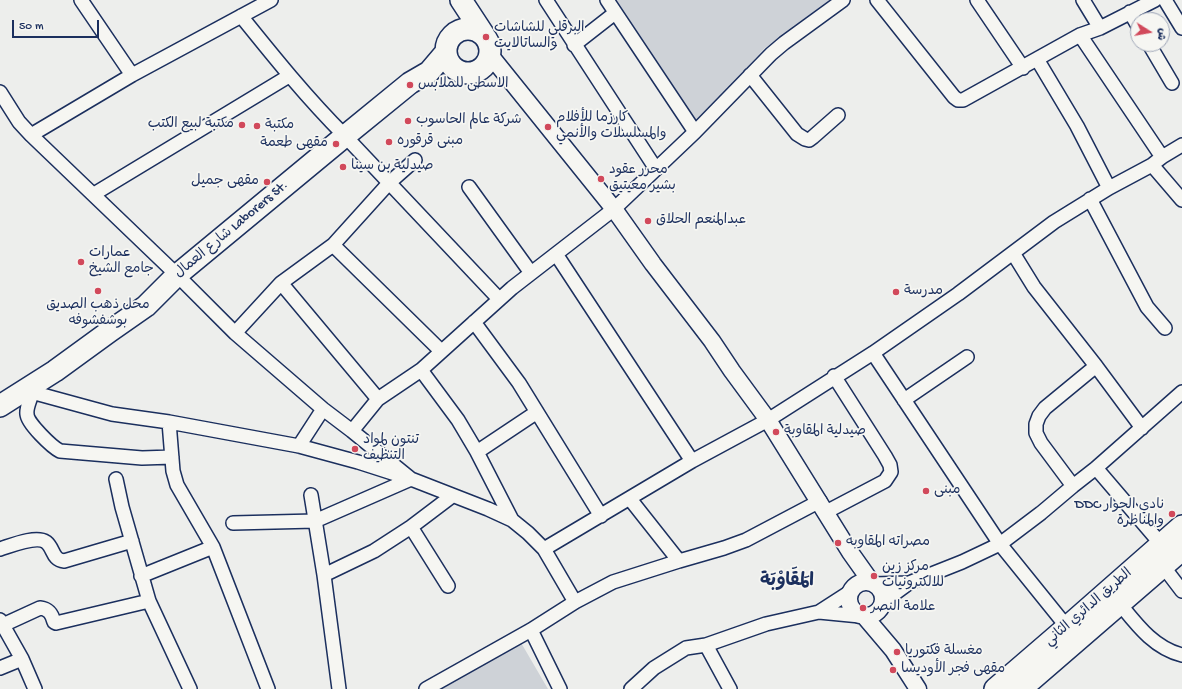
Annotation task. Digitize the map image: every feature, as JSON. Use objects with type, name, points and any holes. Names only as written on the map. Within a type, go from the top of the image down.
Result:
[{"type":"main road","points":[[450,0],[447,59],[456,70],[470,73],[483,67],[490,55],[490,48],[488,41],[461,0]]},
{"type":"main road","points":[[410,84],[429,72],[458,31],[464,28],[472,28],[484,35]]},
{"type":"main road","name":"شارع العمال Laborers St.","points":[[0,406],[28,391],[146,306],[177,275],[410,84],[470,73]]},
{"type":"main road","name":"الطريق الدائري الثاني","points":[[995,689],[1182,526]]},
{"type":"main road","name":"الطريق الدائري الثاني","points":[[1022,689],[1182,550]]},
{"type":"street","points":[[81,0],[132,75]]},
{"type":"street","points":[[31,135],[132,75],[271,0]]},
{"type":"street","points":[[607,0],[696,132]]},
{"type":"street","points":[[352,431],[378,399],[421,370],[499,299],[614,209],[696,132],[750,75],[784,43],[843,0]]},
{"type":"street","points":[[877,0],[954,97],[958,100],[963,100],[1080,35],[1100,28],[1154,0]]},
{"type":"street","points":[[978,0],[1023,68]]},
{"type":"street","points":[[1083,0],[1100,28]]},
{"type":"street","points":[[1165,0],[1178,11],[1182,28]]},
{"type":"street","points":[[550,2],[574,45],[656,169]]},
{"type":"street","points":[[574,45],[615,13]]},
{"type":"street","points":[[241,16],[321,113],[345,136],[499,299]]},
{"type":"street","points":[[1080,35],[1162,156]]},
{"type":"street","points":[[1154,52],[1172,83]]},
{"type":"street","points":[[490,55],[614,209],[653,264],[712,341],[768,420],[823,506],[850,552],[873,584],[880,589],[883,595],[882,604],[893,650]]},
{"type":"street","points":[[1037,59],[1077,126],[1108,188]]},
{"type":"street","points":[[750,75],[797,134],[805,139],[809,140],[838,115]]},
{"type":"street","points":[[94,194],[289,76]]},
{"type":"street","points":[[0,92],[19,122],[31,135],[94,194],[235,333],[323,409],[411,479]]},
{"type":"street","points":[[544,549],[692,461],[768,420],[873,352],[958,294],[1054,222],[1108,188],[1152,165],[1162,156],[1182,145]]},
{"type":"street","points":[[235,333],[281,283],[333,245],[389,183],[415,160]]},
{"type":"street","points":[[1152,165],[1182,200]]},
{"type":"street","points":[[469,187],[531,273]]},
{"type":"street","points":[[1090,199],[1147,307],[1165,328]]},
{"type":"street","points":[[333,245],[441,351]]},
{"type":"street","points":[[1013,252],[1034,286],[1142,428]]},
{"type":"street","points":[[556,254],[692,461]]},
{"type":"street","points":[[281,283],[378,399]]},
{"type":"street","points":[[474,322],[519,383],[601,516]]},
{"type":"street","points":[[873,352],[1000,544],[1067,627]]},
{"type":"street","points":[[904,400],[967,357]]},
{"type":"street","points":[[1073,486],[1041,443],[1036,433],[1036,424],[1039,416],[1045,408],[1096,366]]},
{"type":"street","points":[[421,370],[458,420],[477,452],[512,520]]},
{"type":"street","points":[[426,689],[531,630],[574,602],[614,582],[746,540],[823,506],[885,481],[891,472],[885,456],[834,376]]},
{"type":"street","points":[[172,457],[142,458],[60,451],[55,449],[36,429],[27,416],[28,391],[112,414],[169,422],[299,446],[358,462],[411,479],[512,520],[544,549],[574,602]]},
{"type":"street","points":[[819,612],[842,598],[858,584],[865,582],[873,584],[909,582],[962,562],[1000,544],[1041,514],[1096,468],[1182,392]]},
{"type":"street","points":[[299,446],[323,409]]},
{"type":"street","points":[[477,452],[537,412]]},
{"type":"street","points":[[169,422],[173,471],[177,485],[213,547],[268,689]]},
{"type":"street","points":[[1096,468],[1161,544]]},
{"type":"street","points":[[116,479],[149,601],[190,689]]},
{"type":"street","points":[[233,523],[315,521],[411,479]]},
{"type":"street","points":[[311,495],[324,575],[339,689]]},
{"type":"street","points":[[324,575],[374,551],[411,528],[452,496]]},
{"type":"street","points":[[630,499],[679,561]]},
{"type":"street","points":[[411,528],[448,586]]},
{"type":"street","points":[[0,549],[39,539],[45,541],[54,556],[59,560],[64,561],[132,540]]},
{"type":"street","points":[[141,576],[213,547]]},
{"type":"street","points":[[850,552],[852,590],[849,596],[850,606],[852,610],[863,616],[893,650],[918,689]]},
{"type":"street","points":[[1163,566],[1182,591]]},
{"type":"street","points":[[631,689],[654,668],[686,648],[706,645],[766,624],[819,612],[863,616],[874,614],[882,604],[909,582]]},
{"type":"street","points":[[35,689],[22,659],[1,623],[40,608],[46,609],[51,613],[54,622],[56,623],[149,601]]},
{"type":"street","points":[[1120,604],[1156,643],[1182,655]]},
{"type":"street","points":[[531,630],[560,689]]},
{"type":"street","points":[[706,645],[730,689]]},
{"type":"street","points":[[0,668],[22,659]]},
{"type":"shaded area","points":[[614,0],[831,0],[765,48],[695,124]]},
{"type":"shaded area","points":[[520,641],[548,689],[440,689]]},
{"type":"place","name":"البرقلي للشاشات والساتالايت","points":[[486,37]]},
{"type":"place","name":"الاسطى للملابس","points":[[410,85]]},
{"type":"place","name":"شركة عالم الحاسوب","points":[[408,121]]},
{"type":"place","name":"مكتبة لبيع الكتب","points":[[242,125]]},
{"type":"place","name":"مكتبة","points":[[257,126]]},
{"type":"place","name":"كارزما للأفلام والمسلسلات والأنمي","points":[[548,127]]},
{"type":"place","name":"مبنى قرقوره","points":[[389,142]]},
{"type":"place","name":"مقهى طعمة","points":[[336,144]]},
{"type":"place","name":"صيدلية بن سينا","points":[[343,167]]},
{"type":"place","name":"محرر عقود بشير معيتيق","points":[[601,179]]},
{"type":"place","name":"مقهى جميل","points":[[267,182]]},
{"type":"place","name":"عبدالمنعم الحلاق","points":[[648,221]]},
{"type":"place","name":"عمارات جامع الشيخ","points":[[81,262]]},
{"type":"place","name":"محل ذهب الصديق بوشفشوفه","points":[[98,291]]},
{"type":"place","name":"مدرسة","points":[[896,292]]},
{"type":"place","name":"صيدلية المقاوبة","points":[[776,432]]},
{"type":"place","name":"تنتون لمواد التنظيف","points":[[355,449]]},
{"type":"place","name":"مبنى","points":[[926,491]]},
{"type":"place","name":"DDC نادي الحوار والمناظرة","points":[[1172,514]]},
{"type":"place","name":"مصراته المقاوبه","points":[[838,543]]},
{"type":"place","name":"مركز زين للالكترونيات","points":[[874,576]]},
{"type":"place","name":"علامة النصر","points":[[863,608]]},
{"type":"place","name":"مغسلة فكتوريا","points":[[897,652]]},
{"type":"place","name":"مقهى فجر الأوديسا","points":[[893,670]]},
{"type":"district","name":"المَقَاوْبَة","points":[[787,582]]}]
